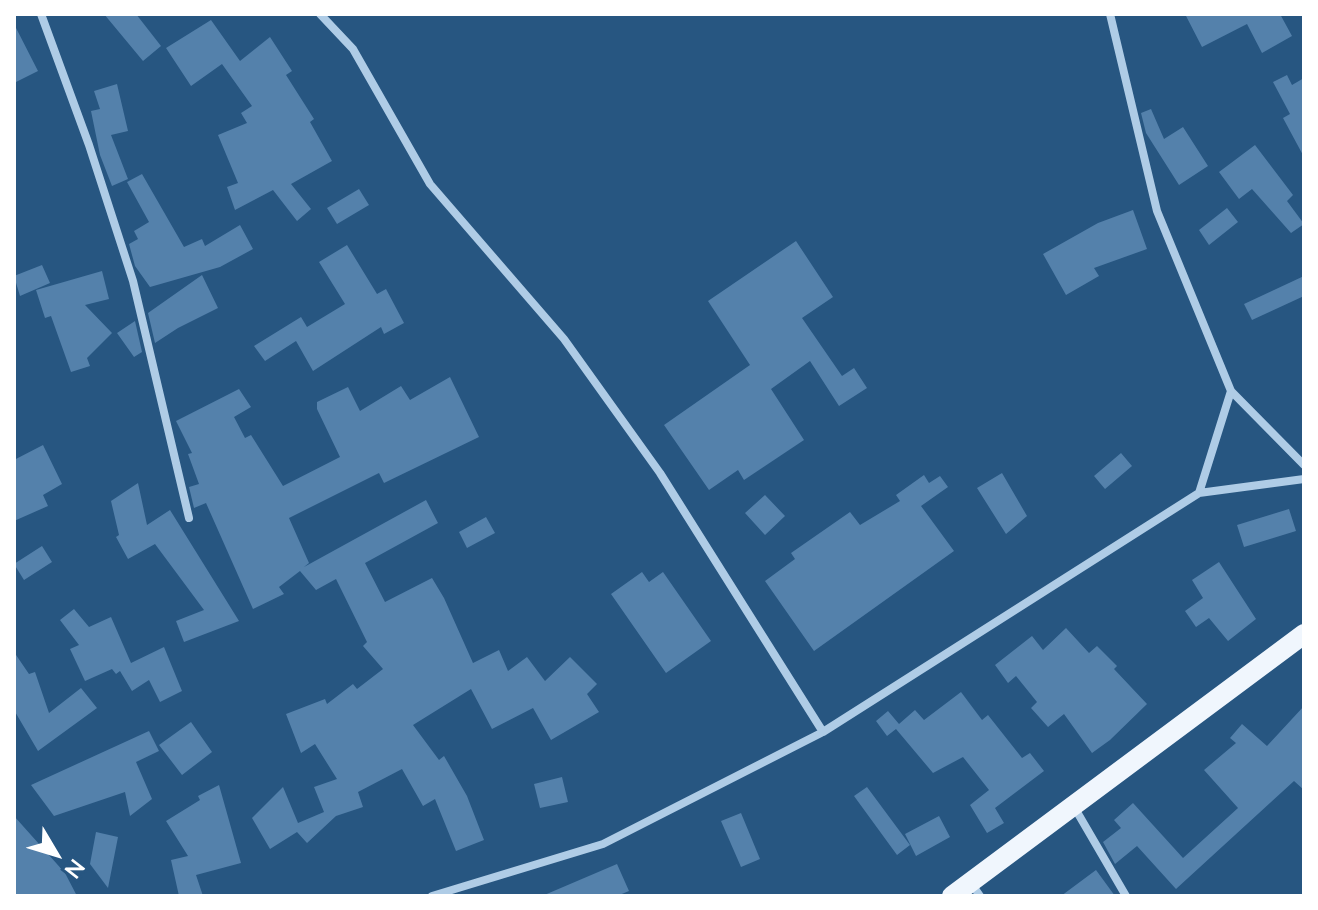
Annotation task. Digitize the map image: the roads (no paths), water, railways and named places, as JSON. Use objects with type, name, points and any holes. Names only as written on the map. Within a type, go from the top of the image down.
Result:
[{"type":"main road","points":[[952,896],[975,889],[1072,805],[1304,634]]},
{"type":"street","points":[[41,14],[89,145],[133,281],[189,518]]},
{"type":"street","points":[[320,14],[353,49],[430,184],[564,339],[660,473],[823,732]]},
{"type":"street","points":[[1110,14],[1157,211],[1231,391],[1304,465]]},
{"type":"street","points":[[1199,493],[1231,391]]},
{"type":"street","points":[[432,896],[603,844],[823,732],[1199,493],[1304,479]]},
{"type":"street","points":[[1072,805],[1126,896]]}]
